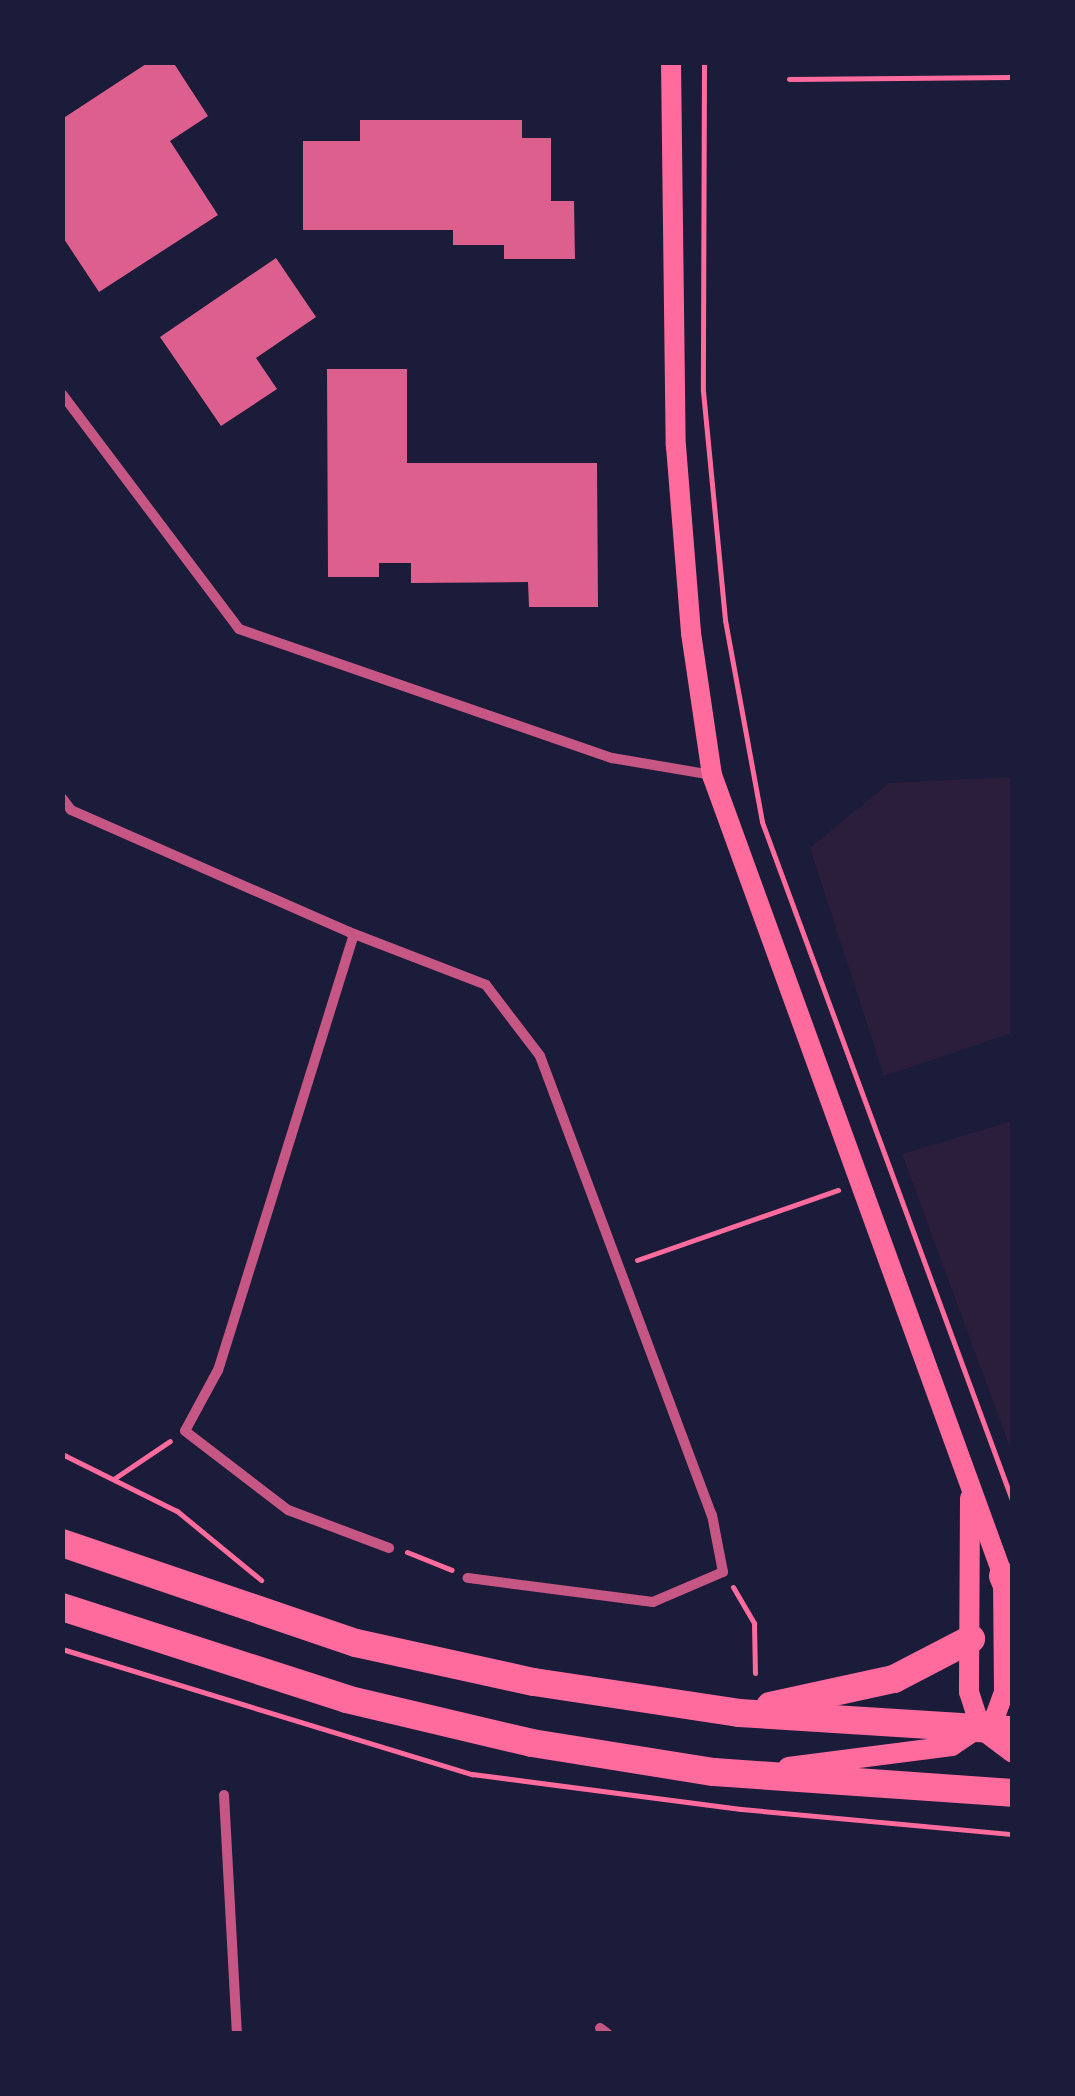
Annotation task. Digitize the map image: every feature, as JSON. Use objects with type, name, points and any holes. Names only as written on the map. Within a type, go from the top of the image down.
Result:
[{"type":"highway","points":[[62,1544],[356,1642],[534,1682],[739,1713],[1012,1730]]},
{"type":"highway","points":[[62,1607],[419,1719],[714,1772],[1012,1793]]},
{"type":"highway","points":[[739,1713],[894,1680],[971,1639]]},
{"type":"main road","points":[[671,62],[676,446],[691,634],[712,776],[1008,1586],[1004,1692],[995,1717],[981,1729],[952,1746],[714,1772]]},
{"type":"main road","points":[[969,1486],[968,1692],[981,1729],[1012,1752]]},
{"type":"street","points":[[62,394],[238,629],[612,758],[712,776]]},
{"type":"street","points":[[62,798],[72,810],[354,934],[486,985],[540,1056],[712,1514],[723,1572],[653,1602],[468,1578]]},
{"type":"street","points":[[62,820],[72,810]]},
{"type":"street","points":[[354,934],[218,1370],[185,1431],[288,1510],[389,1548]]},
{"type":"street","points":[[224,1795],[237,2034]]},
{"type":"path","points":[[704,62],[703,390],[725,620],[762,822],[1012,1500]]},
{"type":"path","points":[[789,80],[1012,77]]},
{"type":"path","points":[[620,1266],[838,1190]]},
{"type":"path","points":[[115,1478],[185,1431]]},
{"type":"path","points":[[62,1454],[178,1511],[259,1577],[261,1588]]},
{"type":"path","points":[[389,1548],[468,1578]]},
{"type":"path","points":[[723,1572],[754,1623],[755,1672]]},
{"type":"shaded area","points":[[1012,777],[1012,1033],[884,1076],[810,848],[889,783]]},
{"type":"shaded area","points":[[1012,1121],[1012,1453],[902,1154]]},
{"type":"building","points":[[149,62],[173,62],[208,116],[170,141],[218,215],[99,292],[62,236],[62,119]]},
{"type":"building","points":[[360,120],[522,120],[522,138],[551,138],[551,201],[574,201],[575,259],[504,259],[504,245],[453,245],[453,230],[303,230],[303,141],[360,141]]},
{"type":"building","points":[[276,258],[316,317],[256,358],[277,389],[221,426],[160,337]]},
{"type":"building","points":[[327,369],[407,369],[407,463],[597,463],[598,607],[529,607],[528,582],[411,583],[411,563],[379,563],[379,577],[328,577]]}]
